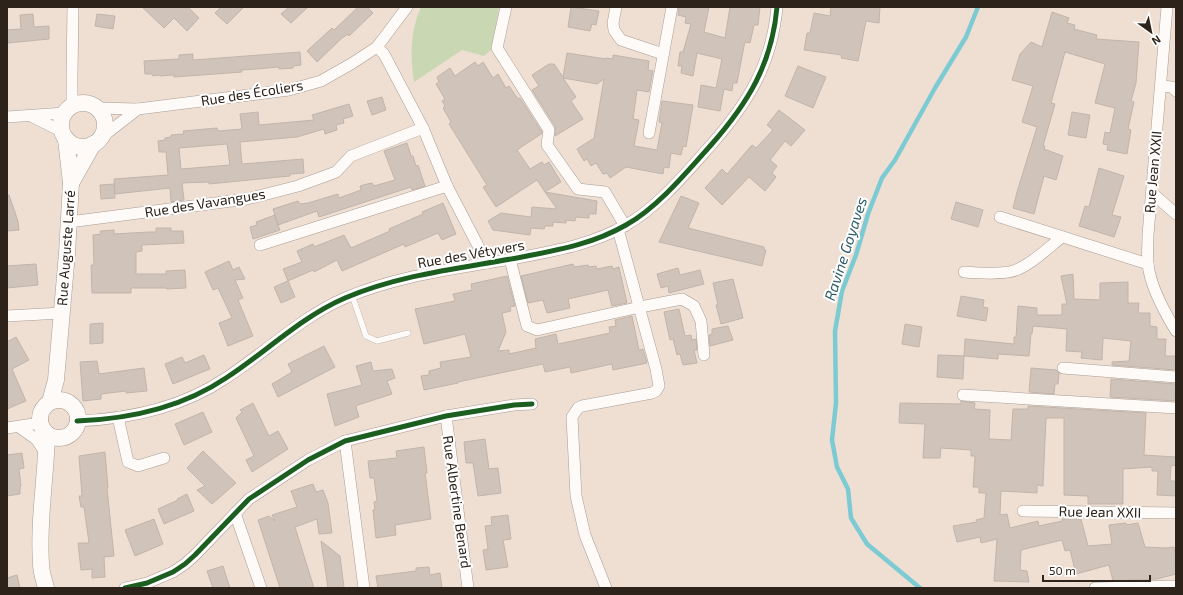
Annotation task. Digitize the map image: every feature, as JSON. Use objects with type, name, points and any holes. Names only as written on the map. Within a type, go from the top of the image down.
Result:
[{"type":"street","points":[[64,135],[62,119],[68,109],[72,76],[73,7]]},
{"type":"street","name":"Rue des Écoliers","points":[[97,108],[138,108],[289,90],[321,81],[377,47],[407,7]]},
{"type":"street","points":[[506,7],[498,48],[549,130],[547,145],[578,189],[605,192],[622,227],[659,386],[656,391],[652,393],[582,406],[578,408],[572,417],[576,496],[585,535],[606,588]]},
{"type":"street","points":[[616,7],[613,23],[617,36],[621,40],[663,54]]},
{"type":"street","points":[[649,133],[672,7]]},
{"type":"street","name":"Rue des Vétyvers","points":[[77,421],[118,417],[155,410],[184,400],[225,380],[302,323],[331,305],[352,295],[405,278],[549,252],[590,242],[622,227],[641,215],[669,190],[729,125],[762,72],[770,49],[775,27],[777,7]]},
{"type":"street","name":"Rue Jean XXII","points":[[1170,14],[1161,86],[1148,235],[1148,264],[1164,312],[1176,331]]},
{"type":"street","points":[[377,47],[384,54],[422,128],[447,186],[487,263]]},
{"type":"street","points":[[1161,86],[1172,87],[1176,91]]},
{"type":"street","points":[[7,117],[30,116],[68,109],[80,103],[88,103],[102,112],[105,120],[106,129],[98,141]]},
{"type":"street","points":[[30,116],[64,135],[75,146],[83,147],[98,141],[138,108]]},
{"type":"street","name":"Rue des Vavangues","points":[[69,222],[248,199],[298,186],[336,172],[351,156],[422,128]]},
{"type":"street","name":"Rue Auguste Larré","points":[[57,401],[56,380],[71,183],[64,135]]},
{"type":"street","name":"Rue Auguste Larré","points":[[71,183],[98,141]]},
{"type":"street","points":[[260,245],[447,186]]},
{"type":"street","points":[[1152,193],[1176,214]]},
{"type":"street","points":[[1000,217],[1148,264]]},
{"type":"street","points":[[964,272],[980,274],[1015,271],[1024,266],[1062,237]]},
{"type":"street","points":[[510,259],[527,326],[537,330],[682,299],[694,306],[701,321],[704,355]]},
{"type":"street","name":"Rue Auguste Larré","points":[[7,316],[62,313]]},
{"type":"street","points":[[1063,368],[1176,377]]},
{"type":"street","points":[[963,395],[1176,408]]},
{"type":"street","points":[[7,428],[19,427],[49,432],[67,436],[76,427],[77,416],[72,406],[57,401],[41,411],[40,417],[49,432],[41,515],[41,565],[46,588]]},
{"type":"street","points":[[125,588],[147,583],[173,572],[185,564],[249,499],[308,460],[345,442],[446,416],[514,405],[532,404]]},
{"type":"street","name":"Rue Albertine Benard","points":[[446,416],[468,588]]},
{"type":"street","points":[[118,417],[128,462],[138,466],[164,458]]},
{"type":"street","points":[[19,427],[36,439],[46,462]]},
{"type":"street","points":[[345,442],[364,588]]},
{"type":"street","name":"Rue Jean XXII","points":[[1023,511],[1176,513]]},
{"type":"street","points":[[235,513],[262,588]]},
{"type":"street","points":[[1095,588],[1176,586]]},
{"type":"lane","points":[[352,295],[366,336],[377,341],[408,333]]},
{"type":"green space","points":[[421,7],[499,7],[492,49],[484,56],[462,50],[414,82],[412,44],[417,16]]},
{"type":"building","points":[[142,7],[188,7],[199,18],[187,31],[174,18],[164,28]]},
{"type":"building","points":[[221,7],[244,7],[227,24],[215,13]]},
{"type":"building","points":[[289,7],[308,7],[291,23],[281,14]]},
{"type":"building","points":[[358,7],[367,7],[373,13],[349,36],[348,34],[342,38],[317,62],[307,51],[332,28],[334,30]]},
{"type":"building","points":[[571,7],[599,11],[596,25],[592,24],[590,31],[568,27]]},
{"type":"building","points":[[679,7],[709,7],[704,32],[725,38],[730,7],[760,7],[758,25],[754,25],[750,43],[745,42],[737,83],[733,83],[732,91],[724,89],[720,111],[698,107],[701,85],[716,88],[722,59],[697,53],[693,76],[681,73],[682,66],[678,66],[680,52],[683,52],[691,24],[685,23],[686,17],[678,15]]},
{"type":"building","points":[[831,7],[880,7],[879,23],[866,21],[858,61],[841,58],[842,55],[804,50],[807,33],[810,33],[814,13],[830,16]]},
{"type":"building","points":[[1052,12],[1069,18],[1067,23],[1075,25],[1074,29],[1097,35],[1096,39],[1139,42],[1136,83],[1131,101],[1134,102],[1128,129],[1131,130],[1127,154],[1107,150],[1108,145],[1103,144],[1105,132],[1110,133],[1115,108],[1095,103],[1105,64],[1065,52],[1051,103],[1055,104],[1043,146],[1045,146],[1044,149],[1063,156],[1056,180],[1044,176],[1034,214],[1013,208],[1037,127],[1022,122],[1033,86],[1012,80],[1020,54],[1031,42],[1042,47]]},
{"type":"building","points":[[33,14],[34,27],[49,26],[49,39],[8,43],[7,30],[21,29],[20,15]]},
{"type":"building","points":[[97,14],[115,16],[113,29],[95,26]]},
{"type":"building","points":[[300,52],[301,65],[293,66],[293,68],[279,69],[279,67],[241,70],[242,72],[174,77],[173,75],[153,76],[152,74],[145,74],[144,61],[179,59],[179,55],[193,54],[193,60]]},
{"type":"building","points":[[567,53],[606,59],[613,59],[613,55],[649,61],[648,70],[653,71],[649,92],[637,90],[633,119],[639,120],[634,146],[657,150],[662,123],[659,122],[662,101],[693,105],[686,147],[683,146],[681,155],[671,153],[669,168],[664,167],[663,174],[626,167],[610,178],[607,173],[603,174],[596,163],[591,166],[587,159],[584,161],[577,149],[594,138],[604,79],[597,84],[563,78],[576,97],[571,101],[583,119],[555,136],[555,126],[532,90],[539,86],[532,75],[549,64],[554,64],[563,77]]},
{"type":"building","points":[[475,62],[478,66],[483,62],[493,78],[498,74],[506,88],[509,86],[518,99],[520,98],[542,132],[517,150],[530,169],[542,162],[544,165],[549,162],[561,182],[545,192],[537,180],[496,207],[483,187],[487,185],[449,124],[451,122],[443,108],[445,106],[442,101],[445,99],[436,84],[439,82],[437,77],[450,68],[455,76]]},
{"type":"building","points":[[798,66],[826,77],[813,108],[785,96]]},
{"type":"building","points":[[382,97],[386,110],[372,115],[367,101]]},
{"type":"building","points":[[349,104],[353,116],[343,119],[344,123],[336,125],[337,130],[325,134],[324,129],[297,137],[240,142],[242,164],[303,159],[304,173],[290,174],[290,176],[209,184],[209,182],[182,183],[184,200],[171,202],[170,188],[115,194],[114,179],[168,175],[166,152],[159,152],[158,141],[165,140],[165,138],[171,137],[171,135],[184,134],[183,131],[217,128],[218,131],[242,129],[240,114],[258,112],[259,125],[314,120],[312,115]],"holes":[[[227,144],[230,165],[181,169],[179,148]]]},
{"type":"building","points":[[779,110],[805,130],[791,146],[785,141],[770,160],[777,166],[772,173],[776,177],[765,191],[749,177],[722,205],[705,188],[722,169],[727,174],[752,145],[756,148],[773,130],[767,125]]},
{"type":"building","points":[[1072,112],[1090,115],[1086,138],[1068,135]]},
{"type":"building","points":[[407,143],[416,166],[418,165],[425,186],[412,190],[411,187],[319,217],[317,211],[278,225],[280,230],[253,239],[250,227],[257,225],[256,222],[275,215],[273,209],[298,201],[300,204],[308,203],[338,194],[339,198],[361,190],[360,186],[372,183],[374,186],[395,180],[384,151]]},
{"type":"building","points":[[1099,168],[1124,176],[1112,215],[1121,217],[1114,237],[1079,226],[1085,206],[1089,207]]},
{"type":"building","points":[[114,184],[115,198],[101,199],[100,185]]},
{"type":"building","points":[[545,192],[597,201],[596,214],[589,214],[589,218],[576,217],[575,221],[566,220],[566,223],[553,222],[553,226],[545,226],[544,229],[531,228],[530,235],[493,230],[488,221],[501,213],[531,217],[532,207],[557,209]]},
{"type":"building","points":[[9,195],[18,221],[19,230],[7,231],[7,196]]},
{"type":"building","points":[[681,196],[699,203],[688,228],[764,247],[764,250],[766,250],[762,266],[659,242]]},
{"type":"building","points":[[956,202],[983,210],[978,227],[951,219]]},
{"type":"building","points":[[443,203],[456,234],[442,240],[438,233],[405,247],[404,244],[342,271],[337,260],[314,272],[313,270],[288,281],[283,269],[302,262],[297,251],[313,244],[314,247],[344,235],[351,248],[390,231],[389,229],[423,214],[422,212]]},
{"type":"building","points":[[156,228],[171,228],[171,231],[183,231],[184,243],[142,245],[142,251],[136,252],[136,274],[166,274],[166,271],[185,270],[186,288],[131,288],[131,293],[92,293],[91,265],[94,265],[93,235],[101,234],[100,231],[114,230],[114,234],[156,232]]},
{"type":"building","points":[[229,261],[233,270],[239,267],[245,279],[235,280],[243,298],[238,300],[253,336],[228,346],[219,323],[232,318],[218,288],[213,290],[205,272]]},
{"type":"building","points":[[36,264],[38,285],[7,288],[7,266]]},
{"type":"building","points":[[573,264],[574,267],[588,265],[589,267],[596,266],[597,269],[612,266],[613,269],[619,267],[627,303],[612,306],[608,290],[568,299],[570,308],[547,313],[543,300],[528,303],[521,276]]},
{"type":"building","points":[[678,268],[680,275],[700,270],[704,284],[669,293],[668,286],[661,288],[657,274]]},
{"type":"building","points":[[1073,274],[1074,299],[1100,300],[1100,283],[1128,282],[1128,303],[1139,303],[1138,313],[1150,313],[1150,326],[1157,327],[1157,339],[1166,339],[1165,356],[1176,356],[1176,370],[1112,365],[1112,362],[1129,361],[1131,341],[1103,338],[1102,360],[1081,358],[1082,352],[1066,351],[1067,329],[1033,326],[1029,356],[998,354],[998,359],[964,356],[965,339],[1014,344],[1014,337],[1016,337],[1018,306],[1037,308],[1037,315],[1062,315],[1062,304],[1067,304],[1061,276]]},
{"type":"building","points":[[507,276],[515,306],[510,307],[511,311],[502,313],[506,332],[498,351],[509,350],[509,354],[536,348],[535,339],[556,334],[558,344],[610,333],[609,327],[616,326],[615,320],[632,316],[639,350],[643,349],[647,363],[613,370],[612,364],[571,373],[570,367],[545,372],[543,364],[424,390],[421,376],[429,375],[429,371],[441,368],[440,362],[471,357],[465,334],[424,344],[415,309],[455,301],[453,294],[472,290],[471,284]]},
{"type":"building","points":[[733,279],[743,318],[721,324],[716,305],[718,305],[713,283]]},
{"type":"building","points":[[288,281],[295,297],[281,303],[274,287]]},
{"type":"building","points":[[961,296],[984,300],[983,307],[988,308],[986,321],[957,316]]},
{"type":"building","points":[[679,309],[685,336],[691,335],[692,340],[696,339],[697,350],[694,350],[697,363],[683,365],[680,354],[677,355],[673,339],[670,340],[664,312]]},
{"type":"building","points":[[103,323],[103,343],[90,344],[90,324]]},
{"type":"building","points":[[905,324],[922,327],[919,347],[902,344]]},
{"type":"building","points":[[728,326],[733,340],[710,346],[709,335],[712,334],[712,329]]},
{"type":"building","points":[[16,337],[29,360],[12,369],[26,401],[7,409],[7,342]]},
{"type":"building","points":[[324,346],[335,367],[278,397],[272,384],[292,372],[288,364]]},
{"type":"building","points":[[204,355],[210,369],[173,384],[165,364],[182,357],[185,363]]},
{"type":"building","points":[[938,355],[964,356],[963,379],[937,377]]},
{"type":"building","points":[[97,361],[99,374],[144,368],[147,391],[126,393],[126,391],[101,394],[101,399],[83,401],[80,362]]},
{"type":"building","points":[[371,362],[373,371],[392,369],[395,378],[387,381],[392,394],[358,405],[356,407],[359,417],[335,426],[327,394],[362,385],[356,366]]},
{"type":"building","points":[[1031,368],[1056,370],[1059,373],[1058,384],[1055,384],[1054,394],[1029,392]]},
{"type":"building","points":[[1111,379],[1176,384],[1176,401],[1110,397]]},
{"type":"building","points":[[961,401],[975,403],[974,409],[990,410],[989,439],[1011,440],[1013,409],[1028,409],[1028,406],[1146,413],[1144,455],[1176,457],[1176,465],[1171,466],[1170,481],[1176,481],[1176,496],[1157,495],[1158,471],[1152,471],[1152,467],[1123,469],[1123,504],[1088,504],[1088,496],[1064,495],[1064,418],[1046,418],[1043,486],[1037,485],[1037,493],[1001,491],[1000,515],[1007,514],[1010,528],[1038,521],[1039,526],[1062,521],[1062,519],[1081,519],[1088,546],[1112,544],[1109,525],[1138,523],[1145,547],[1174,547],[1176,555],[1176,574],[1157,579],[1113,581],[1109,565],[1076,574],[1070,550],[1065,551],[1062,540],[1021,550],[1020,570],[1027,571],[1029,582],[994,581],[997,539],[981,543],[980,537],[957,542],[953,526],[977,522],[976,520],[984,518],[986,493],[979,493],[979,487],[973,487],[975,456],[971,456],[971,450],[941,448],[940,458],[923,458],[925,424],[899,423],[900,403],[961,404]]},
{"type":"building","points":[[253,403],[269,436],[278,431],[288,449],[252,472],[246,460],[254,456],[236,418],[242,412],[240,410]]},
{"type":"building","points":[[203,412],[212,432],[184,445],[175,424]]},
{"type":"building","points":[[485,439],[489,469],[498,468],[501,493],[478,496],[473,463],[466,463],[464,442]]},
{"type":"building","points":[[424,447],[427,473],[425,473],[431,519],[395,525],[396,535],[376,538],[373,510],[375,510],[374,502],[377,501],[374,478],[370,478],[368,461],[397,458],[396,451]]},
{"type":"building","points":[[203,451],[236,483],[212,504],[197,490],[205,486],[187,468]]},
{"type":"building","points":[[105,452],[114,556],[104,557],[105,577],[92,578],[92,569],[81,570],[78,543],[89,543],[84,507],[81,507],[79,496],[82,496],[79,456]]},
{"type":"building","points":[[22,453],[24,468],[19,469],[21,486],[20,494],[7,496],[7,455]]},
{"type":"building","points":[[313,484],[316,492],[323,490],[328,503],[332,533],[319,534],[317,519],[295,527],[314,588],[280,588],[258,520],[269,516],[275,521],[272,515],[297,507],[291,491]]},
{"type":"building","points":[[187,494],[194,511],[164,524],[158,509]]},
{"type":"building","points":[[508,515],[511,539],[503,540],[508,567],[486,570],[483,550],[488,549],[485,526],[492,525],[491,517]]},
{"type":"building","points":[[154,519],[163,544],[135,556],[125,530]]},
{"type":"building","points":[[321,541],[340,556],[344,588],[328,588]]},
{"type":"building","points":[[223,566],[230,588],[213,588],[207,571]]},
{"type":"building","points":[[429,567],[430,575],[440,573],[442,588],[378,588],[376,576],[416,571],[416,568]]},
{"type":"building","points":[[17,575],[20,588],[7,588],[7,578]]},
{"type":"waterway","name":"Ravine Goyaves","points":[[920,588],[867,544],[851,518],[848,489],[837,467],[832,440],[836,403],[835,331],[842,291],[882,178],[895,160],[935,88],[966,37],[978,7]]},
{"type":"cycle path","points":[[77,421],[116,418],[136,414],[155,410],[192,397],[241,368],[313,315],[345,298],[366,290],[410,277],[562,249],[588,242],[614,232],[638,218],[671,189],[692,166],[724,129],[747,98],[764,65],[770,47],[777,7]]},
{"type":"cycle path","points":[[125,588],[147,583],[173,572],[185,564],[249,499],[308,460],[345,441],[446,416],[514,405],[532,404]]}]
